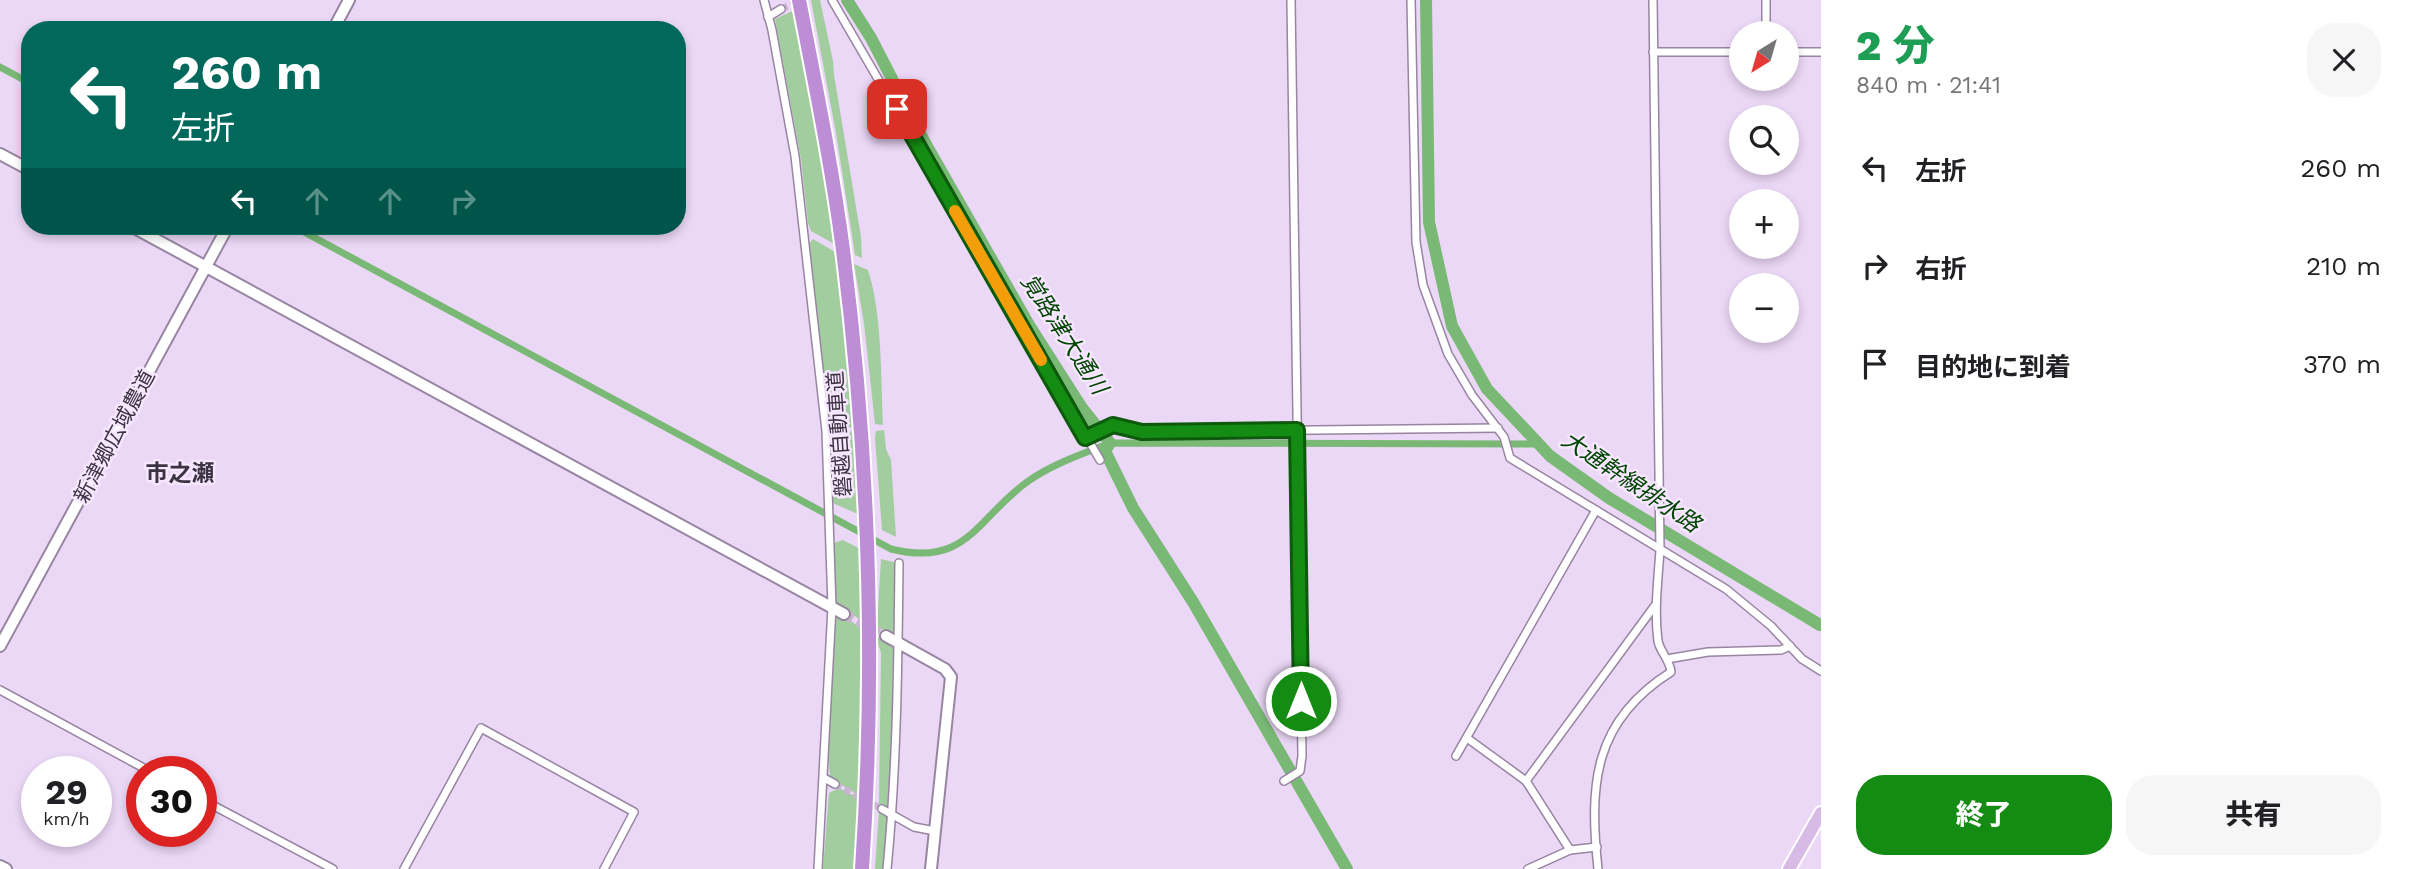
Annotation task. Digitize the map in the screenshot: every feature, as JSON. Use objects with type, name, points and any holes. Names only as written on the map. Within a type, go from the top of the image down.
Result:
[{"type":"highway","name":"磐越自動車道","points":[[799,0],[825,138],[842,248],[855,361],[867,554],[868,736],[862,869]]},
{"type":"main road","points":[[1789,869],[1821,813]]},
{"type":"street","points":[[338,21],[349,0]]},
{"type":"street","points":[[764,0],[795,156],[826,431],[832,607],[818,869]]},
{"type":"street","points":[[832,0],[1100,460]]},
{"type":"street","points":[[1287,780],[1298,772],[1302,756],[1291,0]]},
{"type":"street","points":[[1411,0],[1416,242],[1423,285],[1448,354],[1472,395],[1504,437],[1510,458],[1726,589],[1771,626],[1802,659],[1821,671]]},
{"type":"street","points":[[1598,869],[1594,831],[1597,780],[1604,749],[1611,732],[1631,702],[1649,685],[1671,672],[1659,645],[1657,604],[1660,511],[1653,0]]},
{"type":"street","points":[[1766,0],[1766,21]]},
{"type":"street","points":[[768,17],[781,9]]},
{"type":"street","points":[[1653,52],[1729,52]]},
{"type":"street","points":[[1799,52],[1821,52]]},
{"type":"street","points":[[0,154],[21,165]]},
{"type":"street","points":[[147,235],[844,614]]},
{"type":"street","name":"新津郷広域農道","points":[[0,646],[223,235]]},
{"type":"street","points":[[1088,439],[1113,425],[1142,432],[1297,433],[1498,428]]},
{"type":"street","points":[[1455,757],[1596,510]]},
{"type":"street","points":[[887,869],[899,643],[899,563]]},
{"type":"street","points":[[1526,782],[1657,604]]},
{"type":"street","points":[[886,636],[945,669],[951,677],[931,869]]},
{"type":"street","points":[[1667,659],[1708,652],[1781,650],[1790,646]]},
{"type":"street","points":[[0,690],[126,758]]},
{"type":"street","points":[[404,869],[481,728],[634,812],[604,869]]},
{"type":"street","points":[[1467,738],[1526,782],[1570,850]]},
{"type":"street","points":[[824,778],[835,784]]},
{"type":"street","points":[[217,807],[333,869]]},
{"type":"street","points":[[882,809],[914,827],[935,831]]},
{"type":"street","points":[[1528,869],[1570,850],[1597,847]]},
{"type":"street","points":[[0,866],[6,869]]},
{"type":"green space","points":[[811,0],[820,0],[833,61],[862,258],[855,255]]},
{"type":"green space","points":[[797,9],[836,245],[811,231],[808,223],[801,159],[775,19]]},
{"type":"green space","points":[[813,239],[835,252],[854,427],[829,429],[809,244]]},
{"type":"green space","points":[[854,264],[868,270],[873,287],[880,346],[883,425],[875,424],[864,323]]},
{"type":"green space","points":[[884,430],[886,449],[891,460],[896,537],[882,530],[875,438],[876,431]]},
{"type":"green space","points":[[857,431],[862,516],[833,503],[831,433]]},
{"type":"green space","points":[[843,540],[862,550],[864,562],[861,620],[834,603],[834,543]]},
{"type":"green space","points":[[881,559],[897,563],[895,636],[877,626]]},
{"type":"green space","points":[[837,618],[845,618],[861,627],[858,795],[830,778],[828,752],[834,622]]},
{"type":"green space","points":[[876,636],[893,648],[891,812],[879,804],[881,653]]},
{"type":"green space","points":[[839,788],[859,798],[855,869],[823,869],[829,793]]},
{"type":"green space","points":[[879,810],[891,817],[886,869],[875,869]]},
{"type":"waterway","name":"覚路津大通川","points":[[847,0],[871,38],[924,141],[1029,325],[1082,408],[1110,443],[1105,451],[1133,508],[1193,602],[1347,869]]},
{"type":"waterway","name":"大通幹線排水路","points":[[1426,0],[1429,222],[1452,326],[1487,389],[1550,456],[1609,498],[1820,625]]},
{"type":"waterway","points":[[0,67],[21,78]]},
{"type":"waterway","points":[[310,235],[891,549],[917,553],[937,552],[954,546],[1027,482],[1067,460],[1110,443],[1539,444]]},
{"type":"tunnel","points":[[781,9],[801,0]]},
{"type":"tunnel","points":[[844,614],[886,636]]},
{"type":"tunnel","points":[[835,784],[882,809]]},
{"type":"slow traffic","points":[[955,211],[1041,360]]},
{"type":"district","name":"市之瀬","points":[[180,473]]},
{"type":"route","points":[[897,109],[1085,438],[1113,425],[1142,432],[1297,430],[1301,701]]}]
